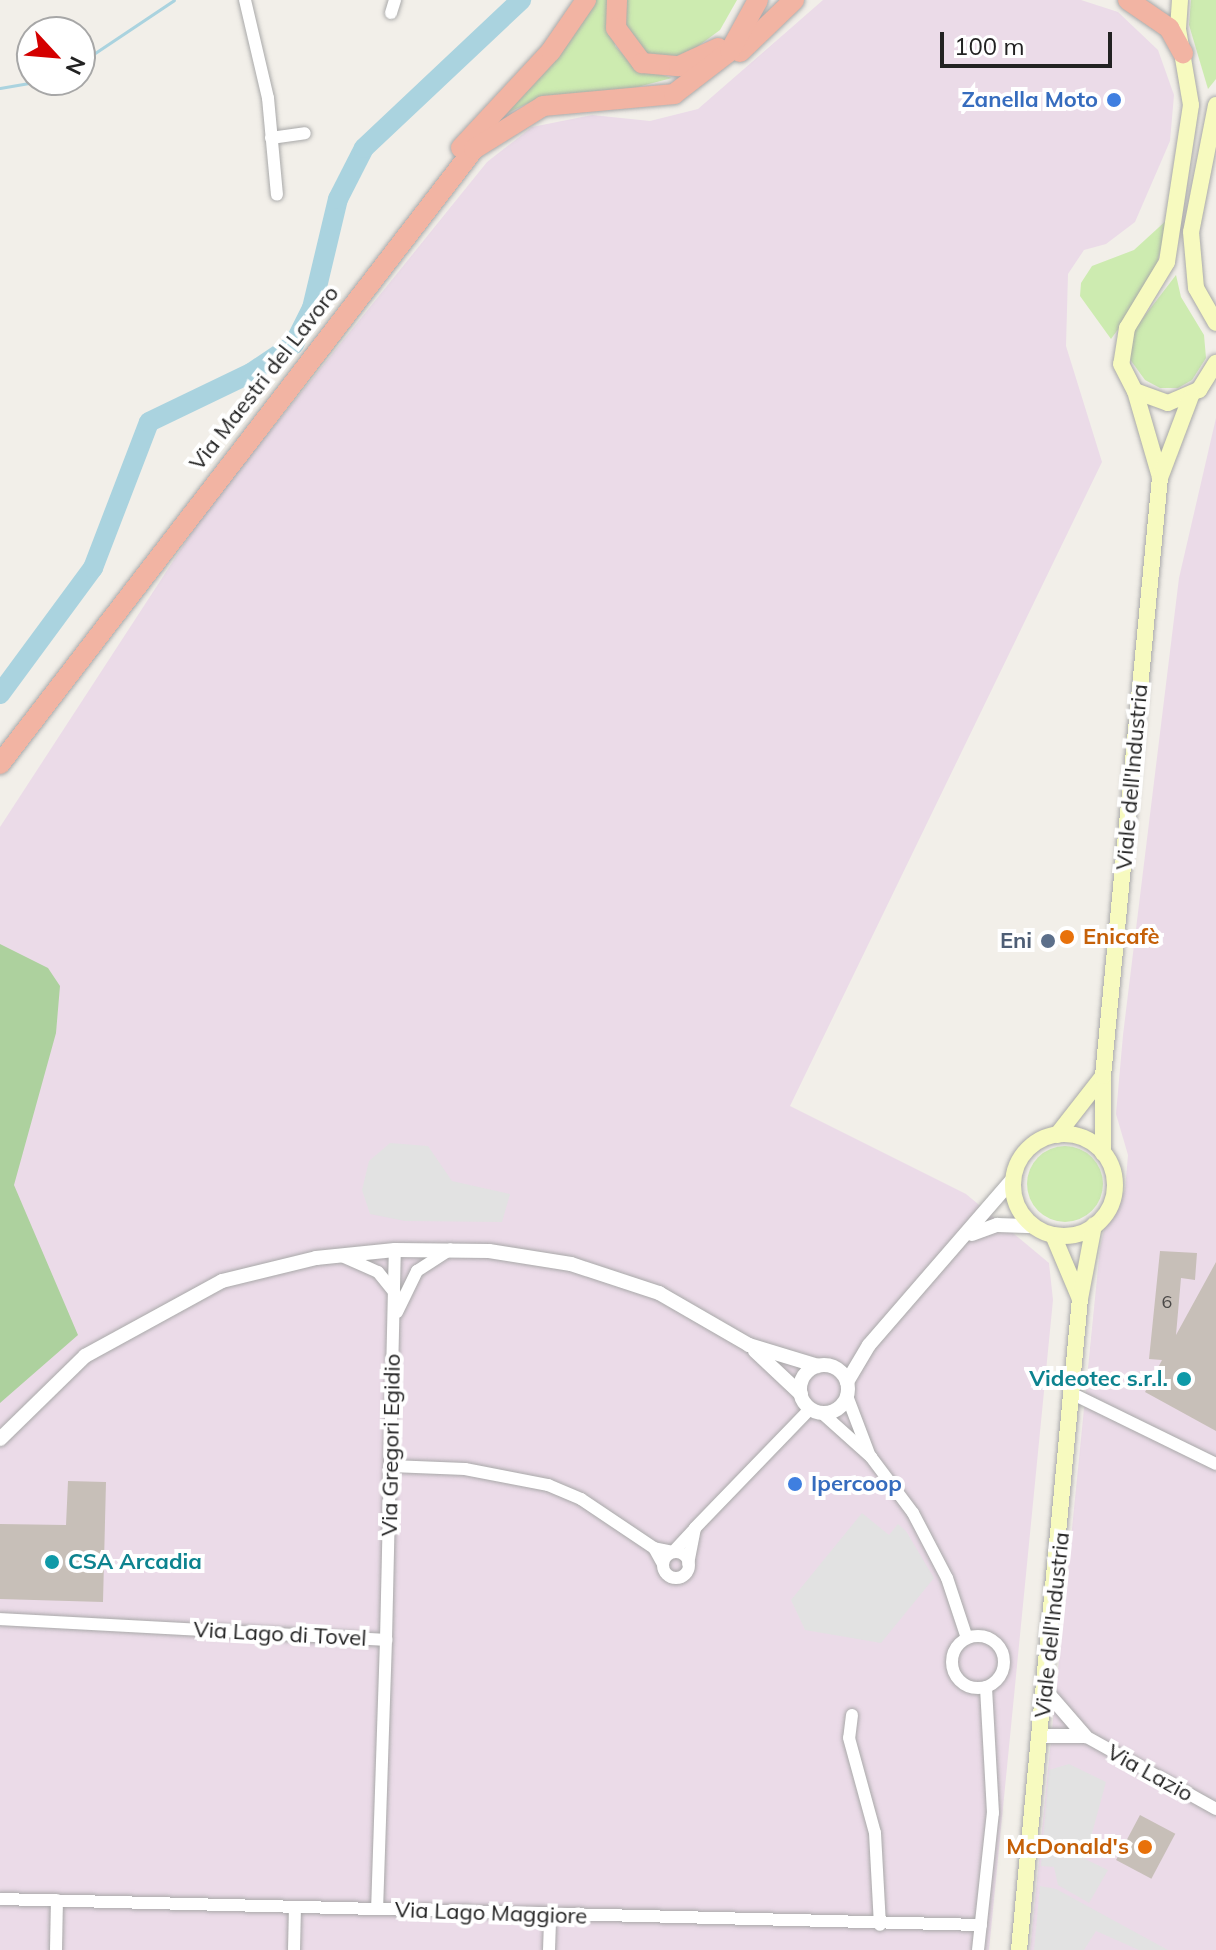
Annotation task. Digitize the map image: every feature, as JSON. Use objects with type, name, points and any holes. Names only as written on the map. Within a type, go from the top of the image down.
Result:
[{"type":"highway","points":[[378,270],[464,143],[528,78],[586,0]]},
{"type":"highway","points":[[617,0],[616,28],[624,47],[642,63],[679,66],[718,48]]},
{"type":"highway","points":[[618,99],[681,79],[718,48],[746,0]]},
{"type":"highway","points":[[674,94],[730,51],[758,0]]},
{"type":"highway","points":[[618,99],[674,94],[716,75],[794,0]]},
{"type":"highway","points":[[1128,0],[1169,28],[1183,53]]},
{"type":"highway","name":"Via Maestri del Lavoro","points":[[0,764],[451,175],[494,133],[543,106],[618,99]]},
{"type":"main road","name":"Viale dell'Industria","points":[[1160,478],[1135,391],[1121,364],[1122,347],[1167,262],[1190,113],[1180,0]]},
{"type":"main road","points":[[1216,105],[1191,245],[1196,288],[1216,323]]},
{"type":"main road","name":"Viale dell'Industria","points":[[1019,1950],[1075,1395],[1080,1299],[1094,1225],[1114,1191],[1103,1153],[1103,1076],[1160,478],[1216,363]]},
{"type":"main road","points":[[1135,391],[1162,403],[1204,388]]},
{"type":"main road","points":[[1057,1135],[1103,1076]]},
{"type":"main road","points":[[1094,1225],[1053,1235],[1034,1226],[1017,1205],[1013,1179],[1033,1145],[1057,1135],[1074,1135],[1103,1153]]},
{"type":"main road","name":"Viale dell'Industria","points":[[1053,1235],[1080,1299]]},
{"type":"street","points":[[245,0],[271,138],[277,195]]},
{"type":"street","points":[[391,13],[395,0]]},
{"type":"street","points":[[271,138],[305,133]]},
{"type":"street","points":[[663,1564],[695,1528],[816,1411],[840,1407],[869,1345],[972,1234],[1013,1179]]},
{"type":"street","points":[[972,1234],[997,1225],[1034,1226]]},
{"type":"street","points":[[394,1322],[417,1271],[452,1248]]},
{"type":"street","points":[[0,1439],[85,1356],[147,1319],[222,1281],[342,1256],[452,1248],[532,1256],[615,1275],[749,1345],[825,1366],[847,1389],[871,1457]]},
{"type":"street","name":"Via Gregori Egidio","points":[[386,1640],[395,1250]]},
{"type":"street","points":[[342,1256],[378,1272],[394,1292]]},
{"type":"street","points":[[749,1345],[816,1411],[871,1457],[913,1513],[947,1578],[967,1638]]},
{"type":"street","points":[[801,1394],[806,1373],[869,1345]]},
{"type":"street","points":[[1075,1395],[1216,1464]]},
{"type":"street","points":[[391,1466],[465,1469],[548,1485],[581,1499],[654,1548],[673,1552],[688,1563]]},
{"type":"street","points":[[654,1548],[663,1564],[677,1578],[688,1563],[695,1528]]},
{"type":"street","name":"Via Lago di Tovel","points":[[0,1619],[386,1640],[377,1909]]},
{"type":"street","points":[[967,1638],[992,1640],[1003,1653],[1000,1677],[986,1687],[964,1684],[954,1672],[953,1656],[967,1638]]},
{"type":"street","points":[[978,1950],[993,1800],[986,1687]]},
{"type":"street","points":[[1046,1691],[1085,1736]]},
{"type":"street","points":[[852,1715],[849,1738],[875,1833],[880,1925]]},
{"type":"street","points":[[1040,1736],[1085,1736]]},
{"type":"street","name":"Via Lazio","points":[[1085,1736],[1216,1809]]},
{"type":"street","name":"Via Lago Maggiore","points":[[0,1899],[880,1925],[981,1925]]},
{"type":"street","points":[[56,1950],[57,1900]]},
{"type":"street","points":[[294,1950],[295,1907]]},
{"type":"street","points":[[549,1950],[550,1915]]},
{"type":"shaded area","points":[[823,0],[1081,0],[1118,12],[1158,50],[1174,95],[1170,141],[1135,222],[1106,244],[1084,250],[1068,274],[1066,346],[1102,462],[790,1106],[966,1194],[1049,1263],[1053,1300],[989,1950],[0,1950],[0,827],[207,509],[487,162],[532,127],[592,115],[650,121],[698,109]]},
{"type":"shaded area","points":[[1216,418],[1216,1950],[1030,1950],[1100,1248],[1106,1221],[1125,1190],[1128,1155],[1116,1114],[1123,1035],[1179,578]]},
{"type":"shaded area","points":[[390,1143],[428,1146],[452,1181],[510,1194],[502,1222],[405,1221],[370,1214],[362,1190],[369,1161]]},
{"type":"shaded area","points":[[862,1513],[889,1535],[898,1524],[906,1531],[934,1578],[881,1643],[805,1630],[791,1600]]},
{"type":"shaded area","points":[[1069,1764],[1106,1782],[1085,1859],[1108,1870],[1089,1903],[1058,1885],[1054,1867],[1041,1866],[1049,1770]]},
{"type":"shaded area","points":[[1040,1886],[1056,1889],[1168,1950],[1139,1950],[1096,1931],[1084,1950],[1034,1950]]},
{"type":"green space","points":[[594,0],[610,0],[615,46],[635,67],[672,78],[630,89],[541,97],[503,115]]},
{"type":"green space","points":[[623,0],[737,0],[720,30],[682,58],[641,54],[628,40]]},
{"type":"green space","points":[[1191,0],[1216,0],[1216,79],[1208,89],[1189,25]]},
{"type":"green space","points":[[1169,218],[1152,282],[1111,339],[1080,296],[1081,283],[1092,266],[1134,250]]},
{"type":"green space","points":[[1176,275],[1181,297],[1204,335],[1206,358],[1192,380],[1178,388],[1160,388],[1145,380],[1129,358],[1133,331]]},
{"type":"green space","points":[[0,944],[48,968],[60,986],[56,1033],[14,1185],[78,1335],[0,1403]]},
{"type":"green space","points":[[1065,1146],[1080,1149],[1092,1157],[1100,1169],[1103,1184],[1100,1199],[1092,1211],[1080,1219],[1065,1222],[1050,1219],[1038,1211],[1030,1199],[1027,1184],[1030,1169],[1038,1157],[1050,1149]]},
{"type":"building","points":[[1160,1251],[1197,1253],[1195,1280],[1181,1278],[1176,1335],[1216,1262],[1216,1431],[1145,1392],[1162,1360],[1149,1359]]},
{"type":"building","name":"CSA Arcadia","points":[[68,1481],[106,1482],[103,1602],[0,1599],[0,1524],[66,1525]]},
{"type":"building","name":"McDonald's","points":[[1140,1815],[1175,1834],[1151,1879],[1116,1860]]},
{"type":"waterway","points":[[96,52],[174,0]]},
{"type":"waterway","points":[[0,694],[93,568],[149,422],[251,373],[294,344],[312,308],[338,199],[364,148],[521,0]]},
{"type":"waterway","points":[[0,88],[16,85]]},
{"type":"place","name":"Zanella Moto","points":[[1114,100]]},
{"type":"place","name":"Enicafè","points":[[1067,937]]},
{"type":"place","name":"Eni","points":[[1048,941]]},
{"type":"place","name":"Videotec s.r.l.","points":[[1184,1379]]},
{"type":"place","name":"Ipercoop","points":[[795,1484]]},
{"type":"place","name":"CSA Arcadia","points":[[52,1562]]},
{"type":"place","name":"McDonald's","points":[[1145,1847]]}]
